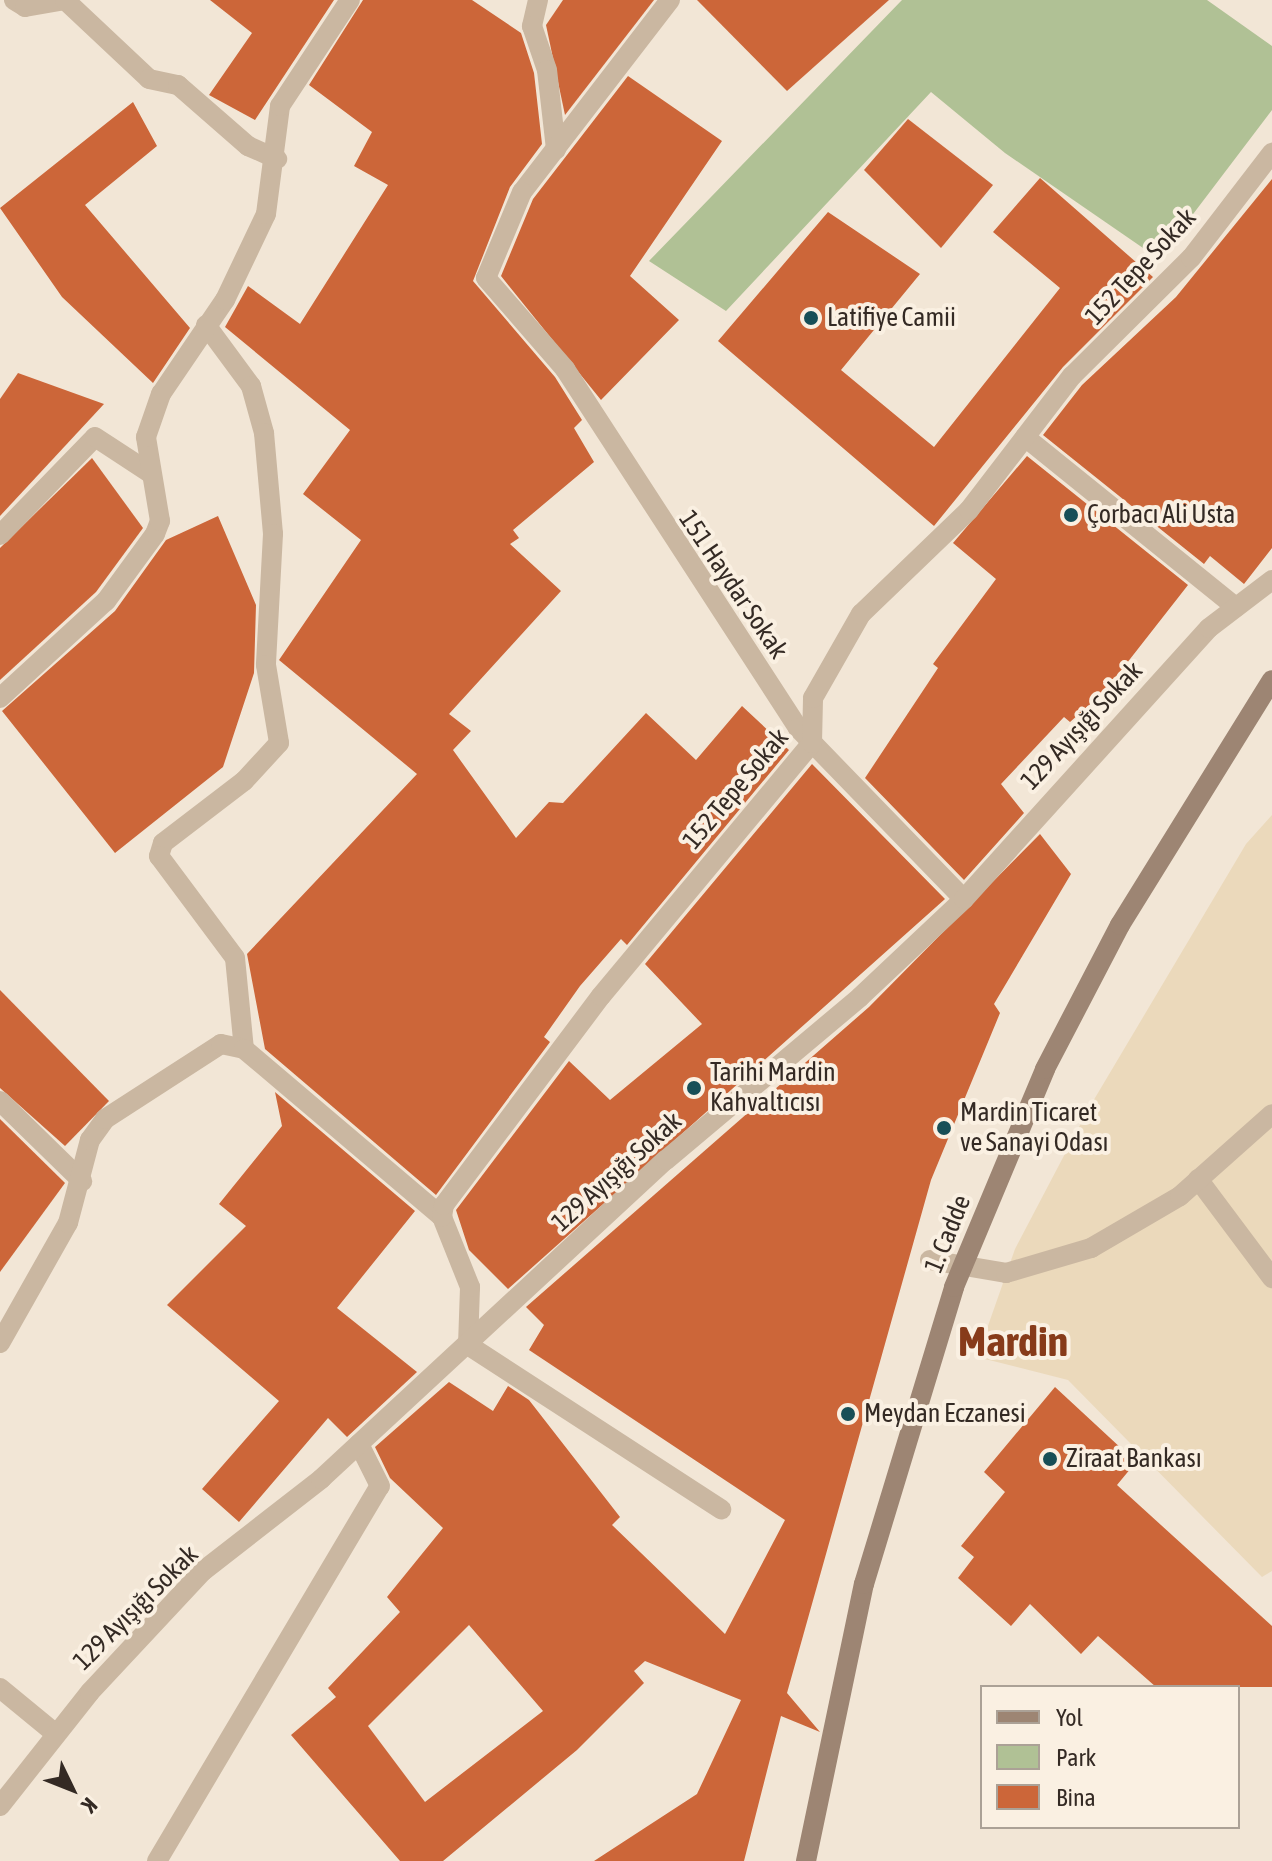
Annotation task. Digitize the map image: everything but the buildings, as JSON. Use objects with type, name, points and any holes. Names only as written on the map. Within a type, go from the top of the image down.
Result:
[{"type":"main road","name":"1. Cadde","points":[[806,1861],[864,1584],[962,1267],[1045,1069],[1120,925],[1272,680]]},
{"type":"street","points":[[14,0],[25,7],[65,0],[149,79],[178,85],[248,146],[277,159]]},
{"type":"street","points":[[0,698],[106,601],[155,534],[160,521],[146,437],[161,394],[206,325],[266,214],[277,159],[280,106],[350,0]]},
{"type":"street","points":[[538,0],[532,26],[547,70],[556,149]]},
{"type":"street","points":[[556,149],[670,0]]},
{"type":"street","name":"151 Haydar Sokak","points":[[556,149],[522,192],[486,278],[565,369],[656,519],[812,743],[964,899]]},
{"type":"street","name":"152 Tepe Sokak","points":[[442,1217],[504,1121],[769,785],[812,743],[813,698],[861,614],[969,510],[1072,376],[1191,258],[1272,153]]},
{"type":"street","points":[[206,325],[251,386],[264,433],[273,534],[266,665],[279,743],[244,781],[163,843],[159,856],[235,958],[244,1049]]},
{"type":"street","points":[[0,535],[95,437],[150,473]]},
{"type":"street","points":[[1025,437],[1236,607]]},
{"type":"street","name":"129 Ayışığı Sokak","points":[[0,1806],[56,1734],[203,1571],[254,1538],[964,899],[1122,720],[1236,607],[1272,580]]},
{"type":"street","points":[[0,1343],[28,1305],[82,1181],[90,1140],[105,1119],[221,1044],[244,1049],[442,1217],[470,1287],[468,1345],[721,1509]]},
{"type":"street","points":[[0,1101],[82,1181]]},
{"type":"street","points":[[930,1260],[1006,1273],[1091,1248],[1198,1179],[1272,1114]]},
{"type":"street","points":[[1198,1179],[1272,1278]]},
{"type":"street","points":[[157,1861],[380,1486],[359,1444]]},
{"type":"street","points":[[0,1688],[56,1734]]},
{"type":"green space","points":[[902,0],[1207,0],[1272,46],[1272,110],[1159,259],[1005,153],[931,92],[726,311],[649,261]]},
{"type":"shaded area","points":[[1272,815],[1272,1571],[1262,1577],[1068,1380],[977,1357],[1015,1249],[1089,1108],[1246,844]]},
{"type":"place","name":"Latifiye Camii","points":[[811,318]]},
{"type":"place","name":"Çorbacı Ali Usta","points":[[1071,515]]},
{"type":"place","name":"Tarihi Mardin Kahvaltıcısı","points":[[694,1088]]},
{"type":"place","name":"Mardin Ticaret ve Sanayi Odası","points":[[944,1128]]},
{"type":"place","name":"Meydan Eczanesi","points":[[848,1414]]},
{"type":"place","name":"Ziraat Bankası","points":[[1050,1459]]},
{"type":"district","name":"Mardin","points":[[1013,1341]]}]
